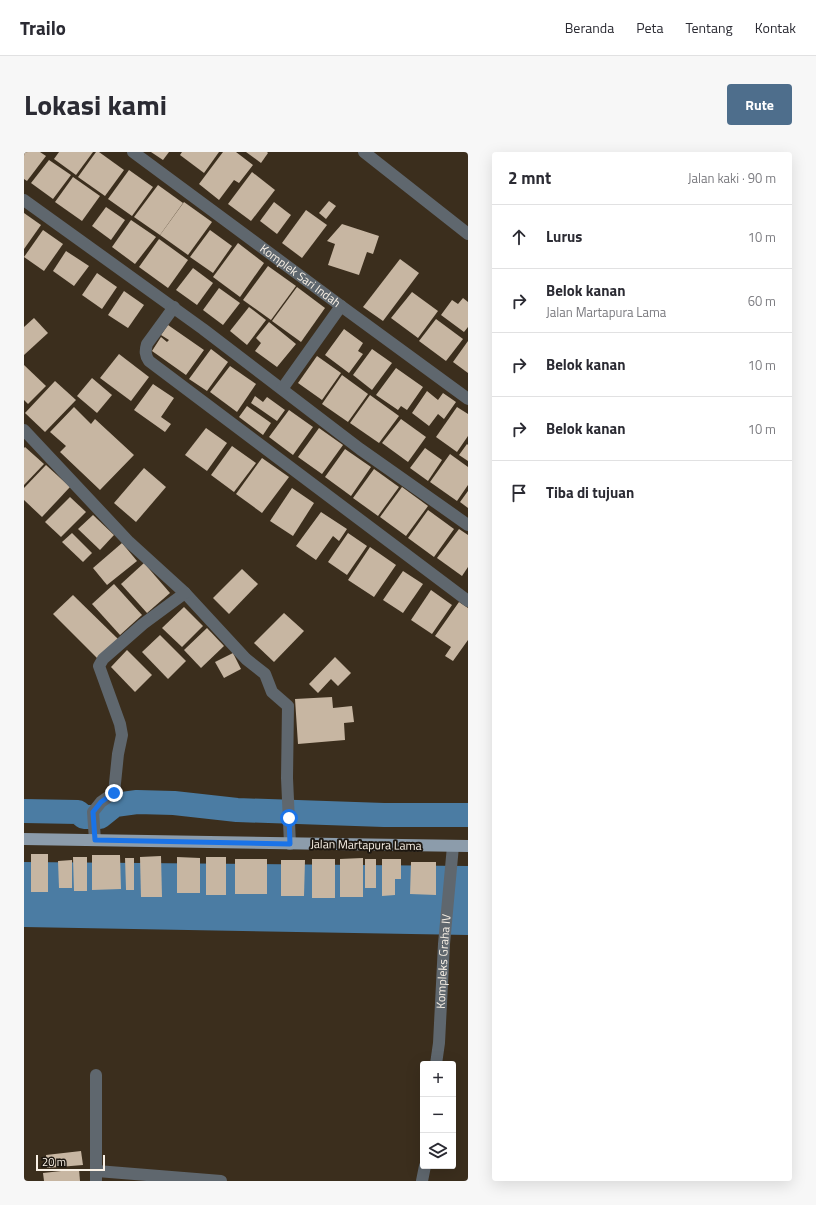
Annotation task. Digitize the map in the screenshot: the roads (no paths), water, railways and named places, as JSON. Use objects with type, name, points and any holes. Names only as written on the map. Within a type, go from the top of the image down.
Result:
[{"type":"main road","name":"Jalan Martapura Lama","points":[[24,839],[290,844],[452,852],[468,846]]},
{"type":"street","name":"Komplek Sari Indah","points":[[133,152],[468,399]]},
{"type":"street","points":[[364,152],[468,234]]},
{"type":"street","points":[[24,200],[174,307],[360,449],[468,525]]},
{"type":"street","points":[[282,388],[341,306]]},
{"type":"street","points":[[174,307],[147,344],[145,350],[149,361],[468,602]]},
{"type":"street","points":[[24,430],[130,542],[185,593],[246,660],[265,674],[272,692],[288,706],[287,778],[290,844]]},
{"type":"street","points":[[95,840],[93,817],[101,802],[114,793],[118,754],[122,735],[120,724],[99,666],[102,659],[143,624],[185,593]]},
{"type":"street","name":"Kompleks Graha IV","points":[[436,1061],[439,1043],[444,944],[452,852]]},
{"type":"street","points":[[96,1075],[96,1176],[221,1181]]},
{"type":"street","points":[[422,1181],[424,1169]]},
{"type":"water","points":[[24,862],[468,866],[468,935],[24,927]]},
{"type":"waterway","points":[[24,811],[78,812],[84,817],[100,817],[115,805],[137,802],[174,803],[237,810],[384,815],[468,815]]}]
